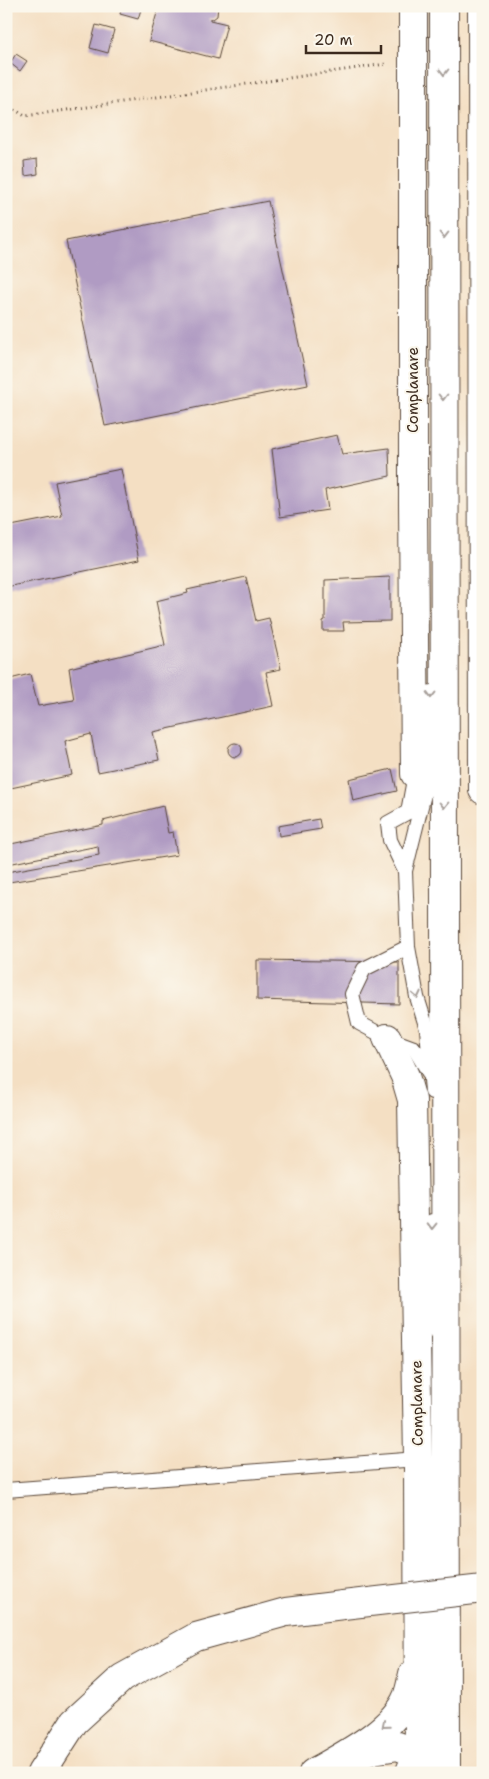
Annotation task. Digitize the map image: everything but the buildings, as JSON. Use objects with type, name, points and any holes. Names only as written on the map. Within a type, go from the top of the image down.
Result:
[{"type":"main road","name":"Complanare","points":[[413,6],[415,774]]},
{"type":"main road","points":[[444,6],[443,508],[446,1773]]},
{"type":"main road","points":[[482,6],[483,790]]},
{"type":"main road","name":"Complanare","points":[[388,1038],[405,1076],[412,1100],[418,1459],[416,1767]]},
{"type":"main road","points":[[41,1773],[74,1722],[122,1678],[196,1637],[286,1612],[483,1589]]},
{"type":"main road","points":[[324,1772],[394,1718],[407,1697],[418,1651]]},
{"type":"main road","points":[[324,1772],[373,1750],[398,1746],[416,1767]]},
{"type":"lane","points":[[443,508],[432,538],[431,723],[426,786],[405,871],[408,947],[416,997],[427,1029],[432,1076],[432,1326],[445,1381]]},
{"type":"lane","points":[[405,871],[390,840],[388,822],[408,812],[415,774]]},
{"type":"lane","points":[[408,947],[364,969],[352,994],[359,1023],[388,1038],[414,1048],[432,1076]]},
{"type":"lane","points":[[6,1490],[418,1459]]},
{"type":"path","points":[[6,104],[25,116],[413,60]]}]
